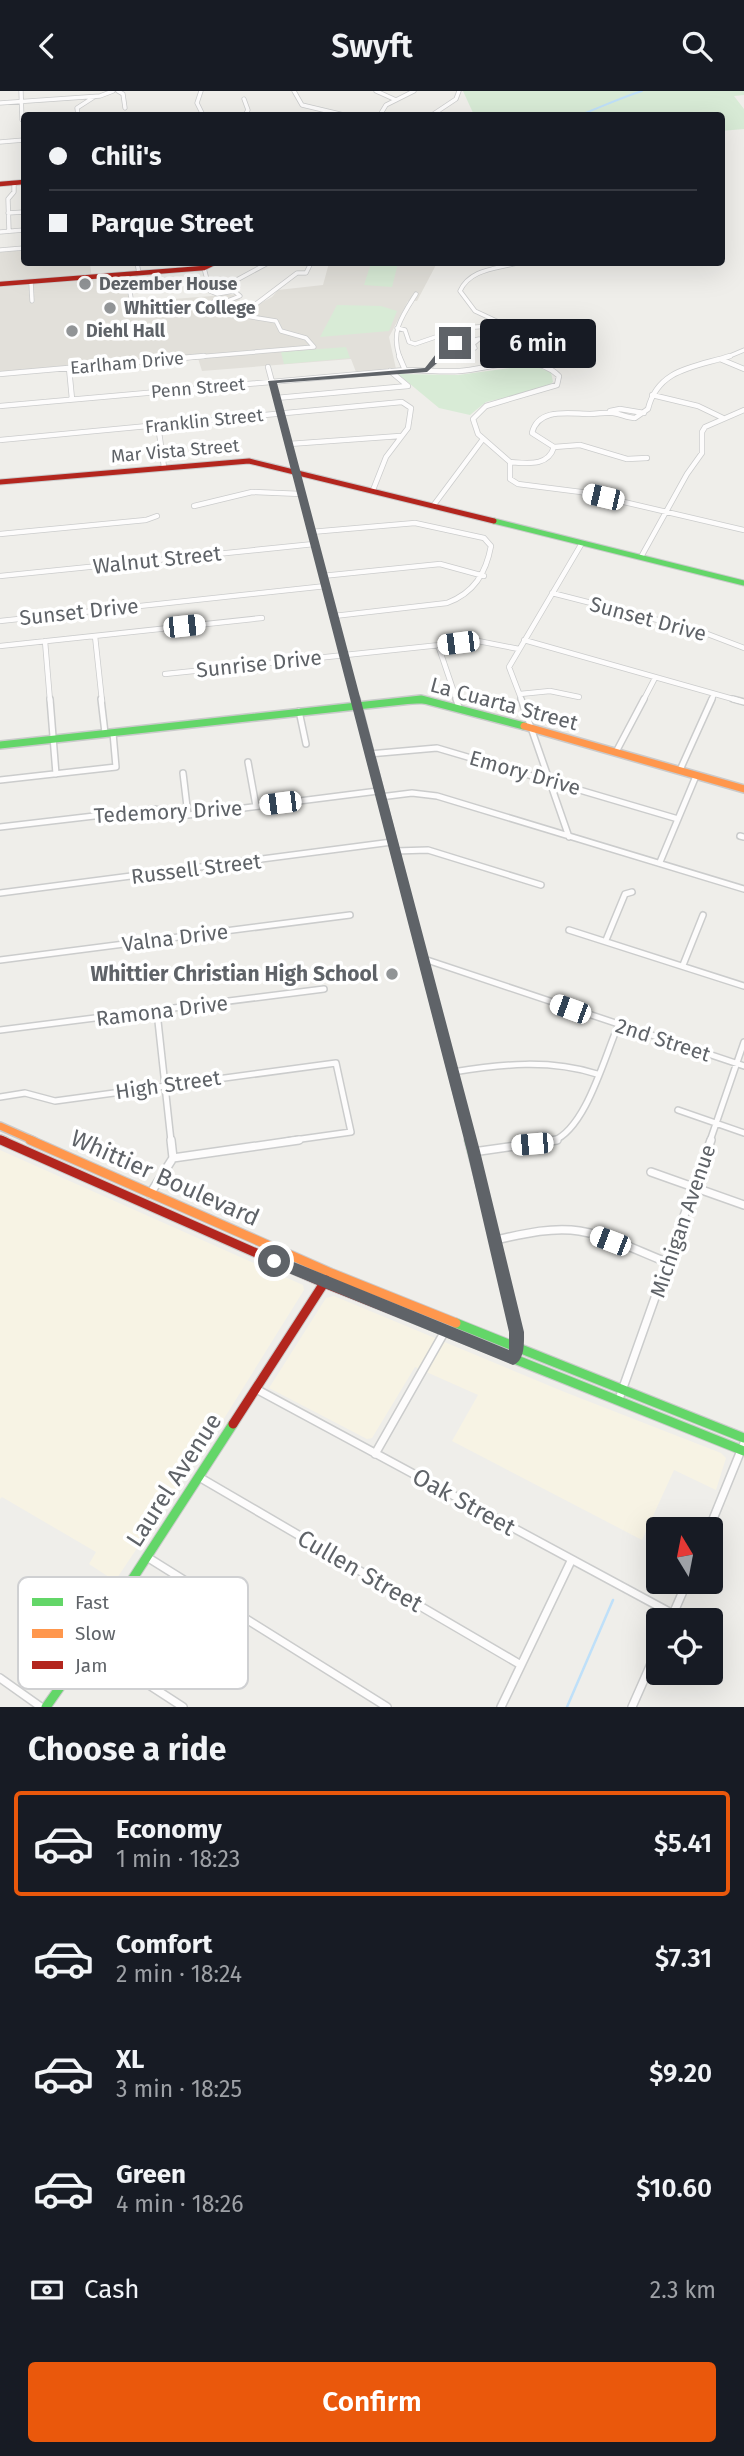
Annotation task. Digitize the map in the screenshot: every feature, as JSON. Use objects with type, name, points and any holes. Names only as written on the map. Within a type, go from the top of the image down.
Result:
[{"type":"street","points":[[20,91],[22,112]]},
{"type":"street","points":[[72,91],[73,98]]},
{"type":"street","points":[[0,103],[96,96],[116,91],[123,94],[125,108]]},
{"type":"street","points":[[201,91],[197,103],[203,112]]},
{"type":"street","points":[[294,91],[302,105],[331,112]]},
{"type":"street","points":[[376,91],[396,100]]},
{"type":"street","points":[[382,112],[386,105],[414,91]]},
{"type":"street","points":[[437,112],[456,100],[459,91]]},
{"type":"street","points":[[78,112],[77,108],[96,96]]},
{"type":"street","points":[[244,99],[247,112]]},
{"type":"street","points":[[0,142],[21,140]]},
{"type":"street","points":[[0,185],[21,183]]},
{"type":"street","points":[[9,231],[8,199],[14,192],[14,184]]},
{"type":"street","points":[[8,213],[21,212]]},
{"type":"street","points":[[0,232],[21,230]]},
{"type":"street","points":[[0,250],[21,248]]},
{"type":"street","points":[[138,266],[139,273]]},
{"type":"street","points":[[0,284],[208,266]]},
{"type":"street","points":[[234,291],[233,282],[262,266]]},
{"type":"street","points":[[204,268],[210,291],[217,295],[234,291],[240,296],[220,302],[215,306],[220,309],[256,304],[298,273],[306,273],[310,266]]},
{"type":"street","points":[[397,328],[405,330],[409,342],[415,344],[462,328],[505,325],[475,311],[460,291],[462,283],[474,274],[505,266]]},
{"type":"street","points":[[127,274],[131,298]]},
{"type":"street","points":[[31,282],[32,301]]},
{"type":"street","points":[[405,370],[394,347],[393,334],[416,294]]},
{"type":"street","name":"Earlham Drive","points":[[0,374],[255,352],[259,354],[314,347],[306,338],[281,331],[275,321],[250,314],[223,313],[209,306],[220,302]]},
{"type":"street","points":[[427,370],[439,355],[455,343],[478,339],[473,344],[475,348]]},
{"type":"street","points":[[647,457],[627,459],[580,445],[554,447],[532,433],[531,428],[538,421],[558,413],[613,413],[629,420],[645,413],[652,394],[663,382],[687,368],[744,350]]},
{"type":"street","points":[[720,359],[744,369]]},
{"type":"street","name":"Penn Street","points":[[0,406],[405,370],[468,370],[529,363],[544,364],[557,372],[559,382],[553,387],[492,404],[477,412],[473,426],[483,439]]},
{"type":"street","points":[[69,367],[72,399]]},
{"type":"street","points":[[268,367],[495,1240],[517,1332],[513,1359]]},
{"type":"street","name":"Franklin Street","points":[[276,398],[408,386],[390,371]]},
{"type":"street","points":[[652,394],[698,406],[723,418]]},
{"type":"street","name":"Franklin Street","points":[[0,440],[389,402],[407,405]]},
{"type":"street","points":[[373,490],[379,481],[381,468],[400,436],[408,428],[411,410],[407,405]]},
{"type":"street","points":[[603,413],[620,408],[645,413]]},
{"type":"street","points":[[640,557],[687,474],[702,453],[702,432],[713,422],[744,410]]},
{"type":"street","points":[[158,425],[164,467]]},
{"type":"street","points":[[289,444],[400,436]]},
{"type":"street","points":[[433,506],[483,439],[495,446],[510,461],[539,463],[552,454],[554,447]]},
{"type":"street","name":"Mar Vista Street","points":[[0,482],[241,460],[296,471],[744,583]]},
{"type":"street","points":[[510,461],[510,479],[518,484],[582,492],[744,530]]},
{"type":"street","points":[[194,506],[252,492],[301,494]]},
{"type":"street","points":[[0,534],[146,520],[157,516]]},
{"type":"street","points":[[311,532],[415,523],[484,538],[492,543],[490,564],[484,576],[460,599],[447,603],[334,617]]},
{"type":"street","points":[[569,837],[509,667],[582,543]]},
{"type":"street","name":"Walnut Street","points":[[0,576],[314,544]]},
{"type":"street","points":[[323,576],[440,564],[484,576]]},
{"type":"street","name":"Sunset Drive","points":[[0,621],[326,586]]},
{"type":"street","name":"Sunset Drive","points":[[552,593],[696,630],[744,647]]},
{"type":"street","points":[[0,646],[262,618]]},
{"type":"street","points":[[0,780],[116,767],[94,636]]},
{"type":"street","points":[[524,640],[744,702]]},
{"type":"street","points":[[45,641],[56,773]]},
{"type":"street","name":"Sunrise Drive","points":[[165,674],[478,641],[519,649]]},
{"type":"street","points":[[438,645],[459,707]]},
{"type":"street","points":[[616,753],[655,678]]},
{"type":"street","points":[[520,694],[540,689],[555,689],[579,697]]},
{"type":"street","points":[[680,770],[714,694]]},
{"type":"street","name":"La Cuarta Street","points":[[0,745],[421,699],[459,707],[744,789]]},
{"type":"street","points":[[299,711],[306,744]]},
{"type":"street","name":"Emory Drive","points":[[369,754],[437,748],[678,819]]},
{"type":"street","points":[[248,762],[256,806]]},
{"type":"street","points":[[183,773],[188,815]]},
{"type":"street","points":[[660,862],[696,776]]},
{"type":"street","name":"Tedemory Drive","points":[[0,827],[154,809],[188,815],[256,806],[412,793],[437,796],[744,889]]},
{"type":"street","name":"Russell Street","points":[[0,893],[392,842]]},
{"type":"street","points":[[395,851],[428,850],[541,885]]},
{"type":"street","points":[[606,940],[625,894],[632,892]]},
{"type":"street","name":"Valna Drive","points":[[0,960],[350,915]]},
{"type":"street","points":[[683,965],[703,915]]},
{"type":"street","points":[[569,930],[744,986]]},
{"type":"street","name":"2nd Street","points":[[424,959],[740,1065]]},
{"type":"street","name":"Ramona Drive","points":[[0,1030],[324,989]]},
{"type":"street","points":[[145,1204],[173,1158],[157,1012]]},
{"type":"street","points":[[473,1151],[551,1143],[563,1137],[579,1120],[618,1026]]},
{"type":"street","name":"Michigan Avenue","points":[[619,1399],[740,1065],[744,1042]]},
{"type":"street","name":"High Street","points":[[0,1097],[25,1093],[55,1101],[336,1063],[351,1132],[173,1158]]},
{"type":"street","points":[[453,1072],[484,1066],[563,1064],[597,1074]]},
{"type":"street","points":[[678,1110],[744,1133]]},
{"type":"street","name":"Whittier Boulevard","points":[[0,1126],[331,1273],[623,1388],[743,1446]]},
{"type":"street","name":"Whittier Boulevard","points":[[0,1139],[324,1283],[513,1359],[743,1446]]},
{"type":"street","points":[[651,1172],[744,1205]]},
{"type":"street","points":[[495,1240],[573,1230],[590,1233],[669,1263]]},
{"type":"street","name":"Laurel Avenue","points":[[133,1577],[331,1273]]},
{"type":"street","points":[[374,1454],[449,1321]]},
{"type":"street","name":"Oak Street","points":[[256,1389],[655,1608]]},
{"type":"street","points":[[715,1517],[740,1466],[743,1446]]},
{"type":"street","name":"Cullen Street","points":[[199,1477],[521,1665]]},
{"type":"street","points":[[146,1557],[178,1577]]},
{"type":"street","points":[[501,1707],[571,1561]]},
{"type":"street","points":[[248,1620],[387,1707]]},
{"type":"street","points":[[632,1707],[646,1675]]},
{"type":"street","points":[[0,1678],[44,1707]]},
{"type":"street","name":"Laurel Avenue","points":[[44,1707],[57,1689]]},
{"type":"street","points":[[155,1689],[183,1707]]},
{"type":"shaded area","name":"Whittier College","points":[[21,249],[21,266],[90,266],[92,280],[129,277],[134,302],[238,294],[240,301],[219,305],[222,311],[257,305],[272,297],[278,290],[323,285],[328,266],[435,266],[417,301],[408,301],[389,337],[396,369],[356,372],[351,359],[202,371],[197,355],[0,372],[0,251]]},
{"type":"shaded area","points":[[0,1150],[303,1285],[304,1290],[220,1425],[118,1577],[109,1577],[89,1564],[96,1552],[2,1497],[0,1499]]},
{"type":"shaded area","points":[[334,1296],[562,1391],[721,1453],[726,1458],[716,1490],[674,1470],[653,1517],[646,1517],[646,1531],[642,1540],[452,1441],[478,1395],[415,1367],[372,1438],[367,1439],[269,1388],[326,1298]]},
{"type":"green space","points":[[463,91],[744,91],[744,95],[734,96],[744,109],[744,129],[725,131],[725,112],[473,112]]},
{"type":"green space","points":[[370,266],[397,266],[392,287],[364,285]]},
{"type":"green space","points":[[337,305],[381,306],[397,311],[389,331],[320,337]]},
{"type":"green space","points":[[346,347],[350,358],[284,364],[281,352]]},
{"type":"green space","points":[[531,365],[551,372],[553,382],[546,388],[486,402],[470,415],[439,408],[398,374],[458,375]]},
{"type":"waterway","points":[[588,112],[642,91]]},
{"type":"waterway","points":[[567,1707],[613,1600]]},
{"type":"traffic: fast","points":[[494,521],[744,583]]},
{"type":"traffic: fast","points":[[0,745],[421,699],[524,726]]},
{"type":"traffic: fast","points":[[382,800],[486,1205]]},
{"type":"traffic: fast","points":[[407,1316],[744,1451]]},
{"type":"traffic: fast","points":[[456,1323],[744,1438]]},
{"type":"traffic: fast","points":[[134,1577],[233,1424]]},
{"type":"traffic: fast","points":[[46,1707],[59,1689]]},
{"type":"traffic: slow","points":[[524,726],[744,789]]},
{"type":"traffic: slow","points":[[0,1126],[331,1273],[456,1323]]},
{"type":"traffic: jam","points":[[0,184],[21,182]]},
{"type":"traffic: jam","points":[[0,284],[208,266]]},
{"type":"traffic: jam","points":[[0,482],[249,461],[494,521]]},
{"type":"traffic: jam","points":[[296,471],[382,800]]},
{"type":"traffic: jam","points":[[0,1139],[324,1283],[407,1316]]},
{"type":"traffic: jam","points":[[486,1205],[517,1332],[514,1358]]},
{"type":"traffic: jam","points":[[233,1424],[326,1280]]},
{"type":"place","name":"Dezember House","points":[[85,284]]},
{"type":"place","name":"Whittier College","points":[[110,308]]},
{"type":"place","name":"Diehl Hall","points":[[72,331]]},
{"type":"place","name":"Whittier Christian High School","points":[[392,974]]},
{"type":"route","points":[[274,1261],[513,1359],[517,1332],[473,1151],[272,381],[427,370],[439,355],[455,343]]}]
